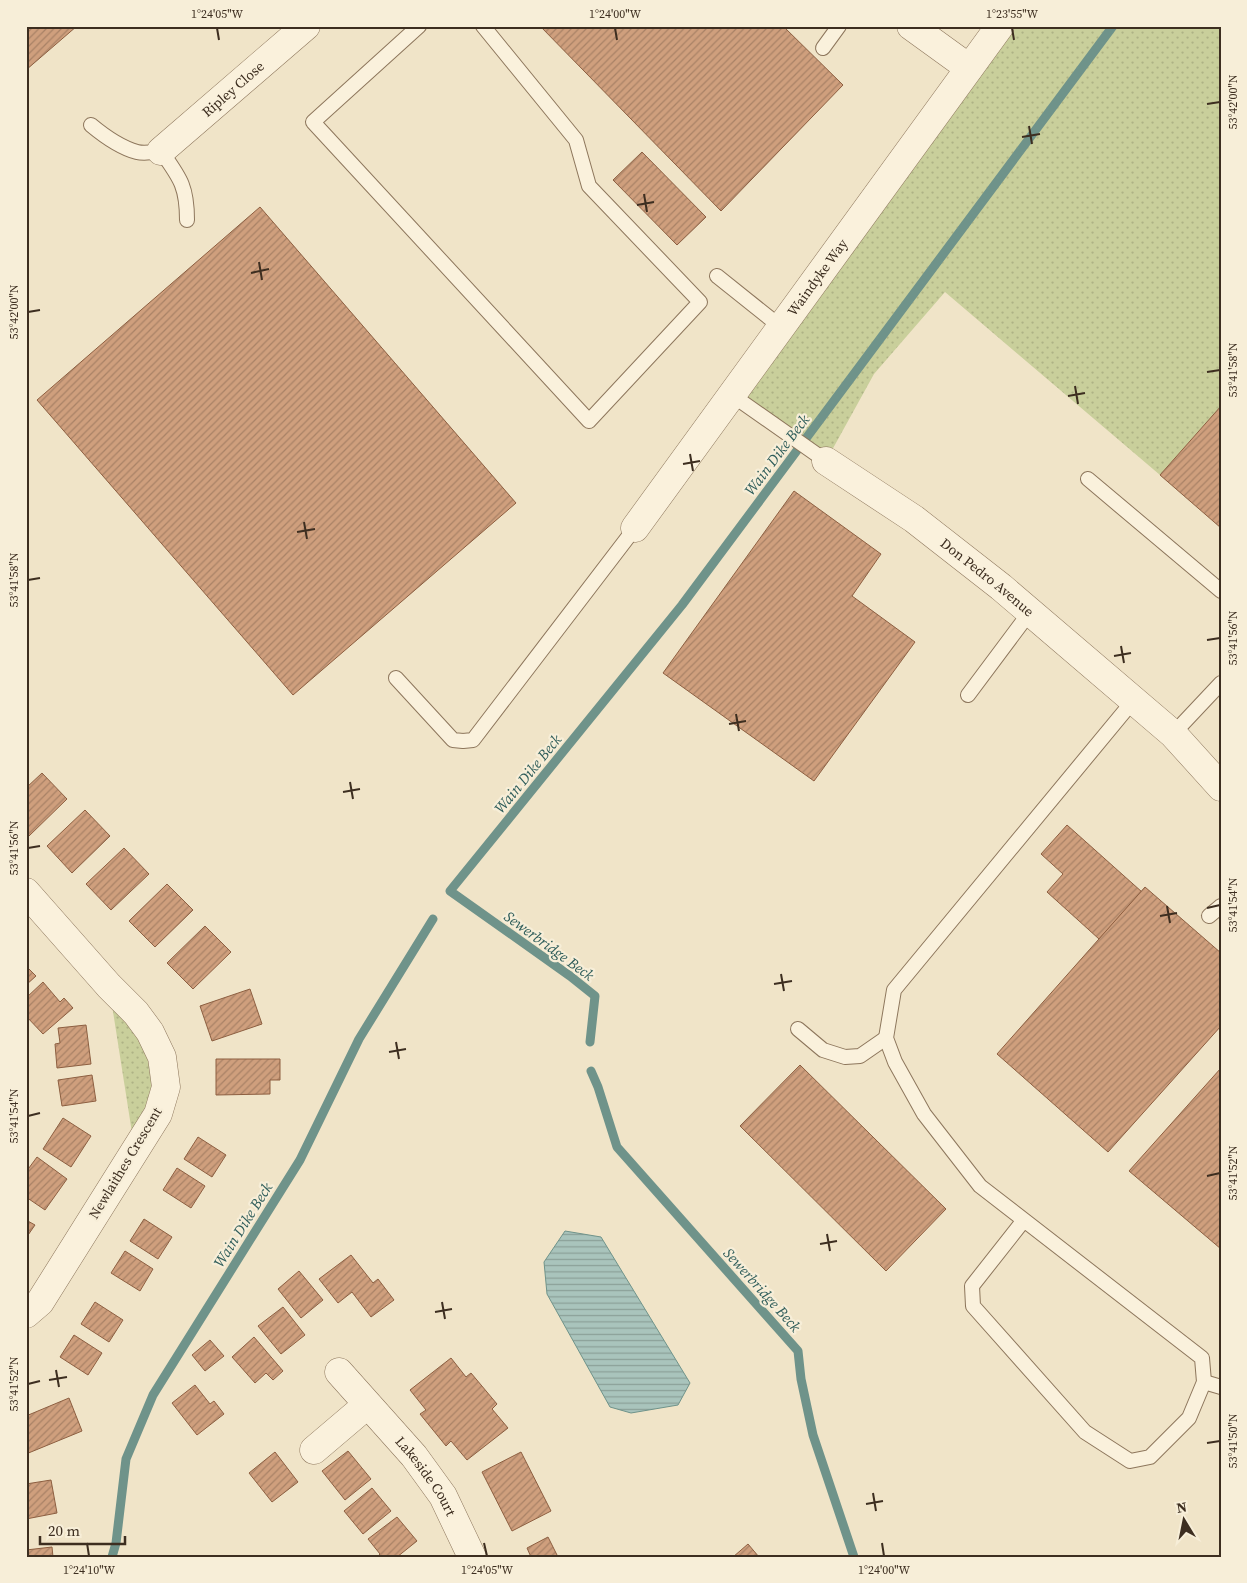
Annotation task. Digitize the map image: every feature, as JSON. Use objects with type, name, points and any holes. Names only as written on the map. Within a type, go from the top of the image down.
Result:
[{"type":"street","name":"Ripley Close","points":[[161,151],[306,26]]},
{"type":"street","points":[[911,26],[969,68]]},
{"type":"street","name":"Waindyke Way","points":[[635,528],[1000,26]]},
{"type":"street","name":"Don Pedro Avenue","points":[[826,461],[914,519],[1030,612],[1173,734],[1221,786]]},
{"type":"street","name":"Newlaithes Crescent","points":[[26,893],[109,986],[136,1013],[150,1032],[162,1057],[166,1087],[158,1114],[144,1137],[40,1302],[26,1314]]},
{"type":"street","name":"Lakeside Court","points":[[339,1372],[414,1456],[443,1496],[472,1557]]},
{"type":"street","points":[[314,1450],[367,1405]]},
{"type":"lane","points":[[418,26],[313,122],[589,421],[700,302],[589,186],[576,140],[483,26]]},
{"type":"lane","points":[[823,48],[839,26]]},
{"type":"lane","points":[[91,125],[105,136],[136,152],[150,153],[161,151],[183,185],[187,200],[187,220]]},
{"type":"lane","points":[[717,276],[782,328]]},
{"type":"lane","name":"Don Pedro Avenue","points":[[732,395],[826,461]]},
{"type":"lane","points":[[1088,478],[1221,591]]},
{"type":"lane","points":[[396,678],[452,740],[464,742],[473,740],[635,528]]},
{"type":"lane","points":[[968,695],[1030,612]]},
{"type":"lane","points":[[1173,734],[1221,684]]},
{"type":"lane","points":[[1024,1220],[972,1286],[973,1306],[1085,1432],[1130,1461],[1150,1457],[1189,1418],[1204,1382],[1202,1358],[1024,1220],[980,1186],[924,1114],[895,1062],[886,1038],[894,990],[1133,701]]},
{"type":"lane","points":[[1209,916],[1221,906]]},
{"type":"lane","points":[[798,1029],[823,1050],[845,1057],[860,1056],[886,1038]]},
{"type":"lane","points":[[1204,1382],[1221,1387]]},
{"type":"green space","points":[[1000,26],[1221,26],[1221,406],[1160,475],[945,292],[874,374],[826,461],[732,395]]},
{"type":"green space","points":[[109,986],[162,1057],[135,1152]]},
{"type":"water","points":[[565,1231],[601,1237],[690,1383],[678,1405],[631,1413],[610,1407],[547,1294],[544,1262]]},
{"type":"building","points":[[26,26],[77,26],[26,70]]},
{"type":"building","points":[[540,26],[783,26],[843,85],[721,211]]},
{"type":"building","points":[[642,152],[706,217],[677,245],[613,180]]},
{"type":"building","points":[[260,207],[516,503],[293,695],[37,400]]},
{"type":"building","points":[[1221,406],[1221,528],[1160,475]]},
{"type":"building","points":[[794,491],[881,554],[852,596],[915,642],[814,781],[663,673]]},
{"type":"building","points":[[42,773],[67,799],[29,836],[26,832],[26,788]]},
{"type":"building","points":[[85,810],[110,836],[72,873],[47,846]]},
{"type":"building","points":[[1067,825],[1142,892],[1099,939],[1047,892],[1063,874],[1041,854]]},
{"type":"building","points":[[124,848],[149,874],[111,910],[86,884]]},
{"type":"building","points":[[167,884],[193,910],[155,947],[129,921]]},
{"type":"building","points":[[1145,887],[1221,953],[1221,1026],[1108,1152],[997,1054]]},
{"type":"building","points":[[205,926],[231,952],[193,989],[167,963]]},
{"type":"building","points":[[26,966],[36,976],[26,985]]},
{"type":"building","points":[[43,982],[60,1002],[64,998],[73,1008],[43,1034],[26,1016],[26,998]]},
{"type":"building","points":[[250,989],[262,1024],[212,1041],[200,1006]]},
{"type":"building","points":[[86,1025],[91,1064],[57,1068],[55,1044],[60,1043],[58,1028]]},
{"type":"building","points":[[216,1059],[280,1059],[280,1080],[270,1080],[270,1094],[216,1095]]},
{"type":"building","points":[[800,1065],[946,1209],[886,1271],[740,1126]]},
{"type":"building","points":[[1221,1068],[1221,1249],[1129,1171]]},
{"type":"building","points":[[92,1075],[96,1101],[62,1106],[58,1080]]},
{"type":"building","points":[[63,1118],[91,1136],[71,1167],[43,1149]]},
{"type":"building","points":[[198,1137],[226,1155],[212,1177],[184,1159]]},
{"type":"building","points":[[37,1157],[67,1179],[45,1210],[26,1197],[26,1172]]},
{"type":"building","points":[[177,1168],[205,1186],[191,1208],[163,1190]]},
{"type":"building","points":[[144,1219],[172,1237],[158,1259],[130,1241]]},
{"type":"building","points":[[26,1220],[35,1225],[26,1238]]},
{"type":"building","points":[[125,1251],[153,1269],[140,1291],[111,1273]]},
{"type":"building","points":[[351,1255],[373,1283],[378,1279],[394,1300],[371,1317],[352,1292],[338,1303],[319,1279]]},
{"type":"building","points":[[299,1271],[323,1300],[301,1318],[278,1289]]},
{"type":"building","points":[[95,1302],[123,1320],[109,1342],[81,1324]]},
{"type":"building","points":[[283,1307],[305,1335],[281,1354],[258,1326]]},
{"type":"building","points":[[74,1335],[102,1353],[88,1375],[60,1357]]},
{"type":"building","points":[[254,1337],[283,1371],[273,1380],[266,1373],[255,1383],[232,1357]]},
{"type":"building","points":[[210,1340],[224,1356],[205,1371],[192,1355]]},
{"type":"building","points":[[451,1358],[466,1377],[471,1373],[497,1404],[492,1409],[508,1428],[467,1460],[451,1441],[446,1446],[420,1414],[426,1410],[410,1390]]},
{"type":"building","points":[[195,1385],[210,1404],[214,1401],[224,1414],[197,1435],[172,1403]]},
{"type":"building","points":[[69,1398],[82,1431],[26,1454],[26,1416]]},
{"type":"building","points":[[348,1451],[371,1479],[345,1500],[322,1471]]},
{"type":"building","points":[[275,1452],[298,1482],[272,1502],[249,1473]]},
{"type":"building","points":[[521,1452],[551,1511],[512,1531],[482,1472]]},
{"type":"building","points":[[51,1480],[57,1513],[26,1519],[26,1484]]},
{"type":"building","points":[[372,1488],[391,1511],[363,1534],[344,1511]]},
{"type":"building","points":[[397,1517],[417,1541],[397,1557],[377,1557],[380,1554],[368,1539]]},
{"type":"building","points":[[548,1537],[558,1557],[531,1557],[527,1548]]},
{"type":"building","points":[[748,1544],[759,1557],[733,1557]]},
{"type":"building","points":[[52,1547],[53,1557],[26,1557],[26,1550]]},
{"type":"waterway","name":"Wain Dike Beck","points":[[590,1042],[595,996],[570,976],[450,891],[682,605],[1113,26]]},
{"type":"waterway","name":"Wain Dike Beck","points":[[112,1557],[116,1543],[126,1459],[153,1395],[300,1160],[359,1039],[433,919]]},
{"type":"waterway","name":"Sewerbridge Beck","points":[[591,1071],[617,1147],[798,1351],[801,1379],[813,1435],[854,1557]]}]
